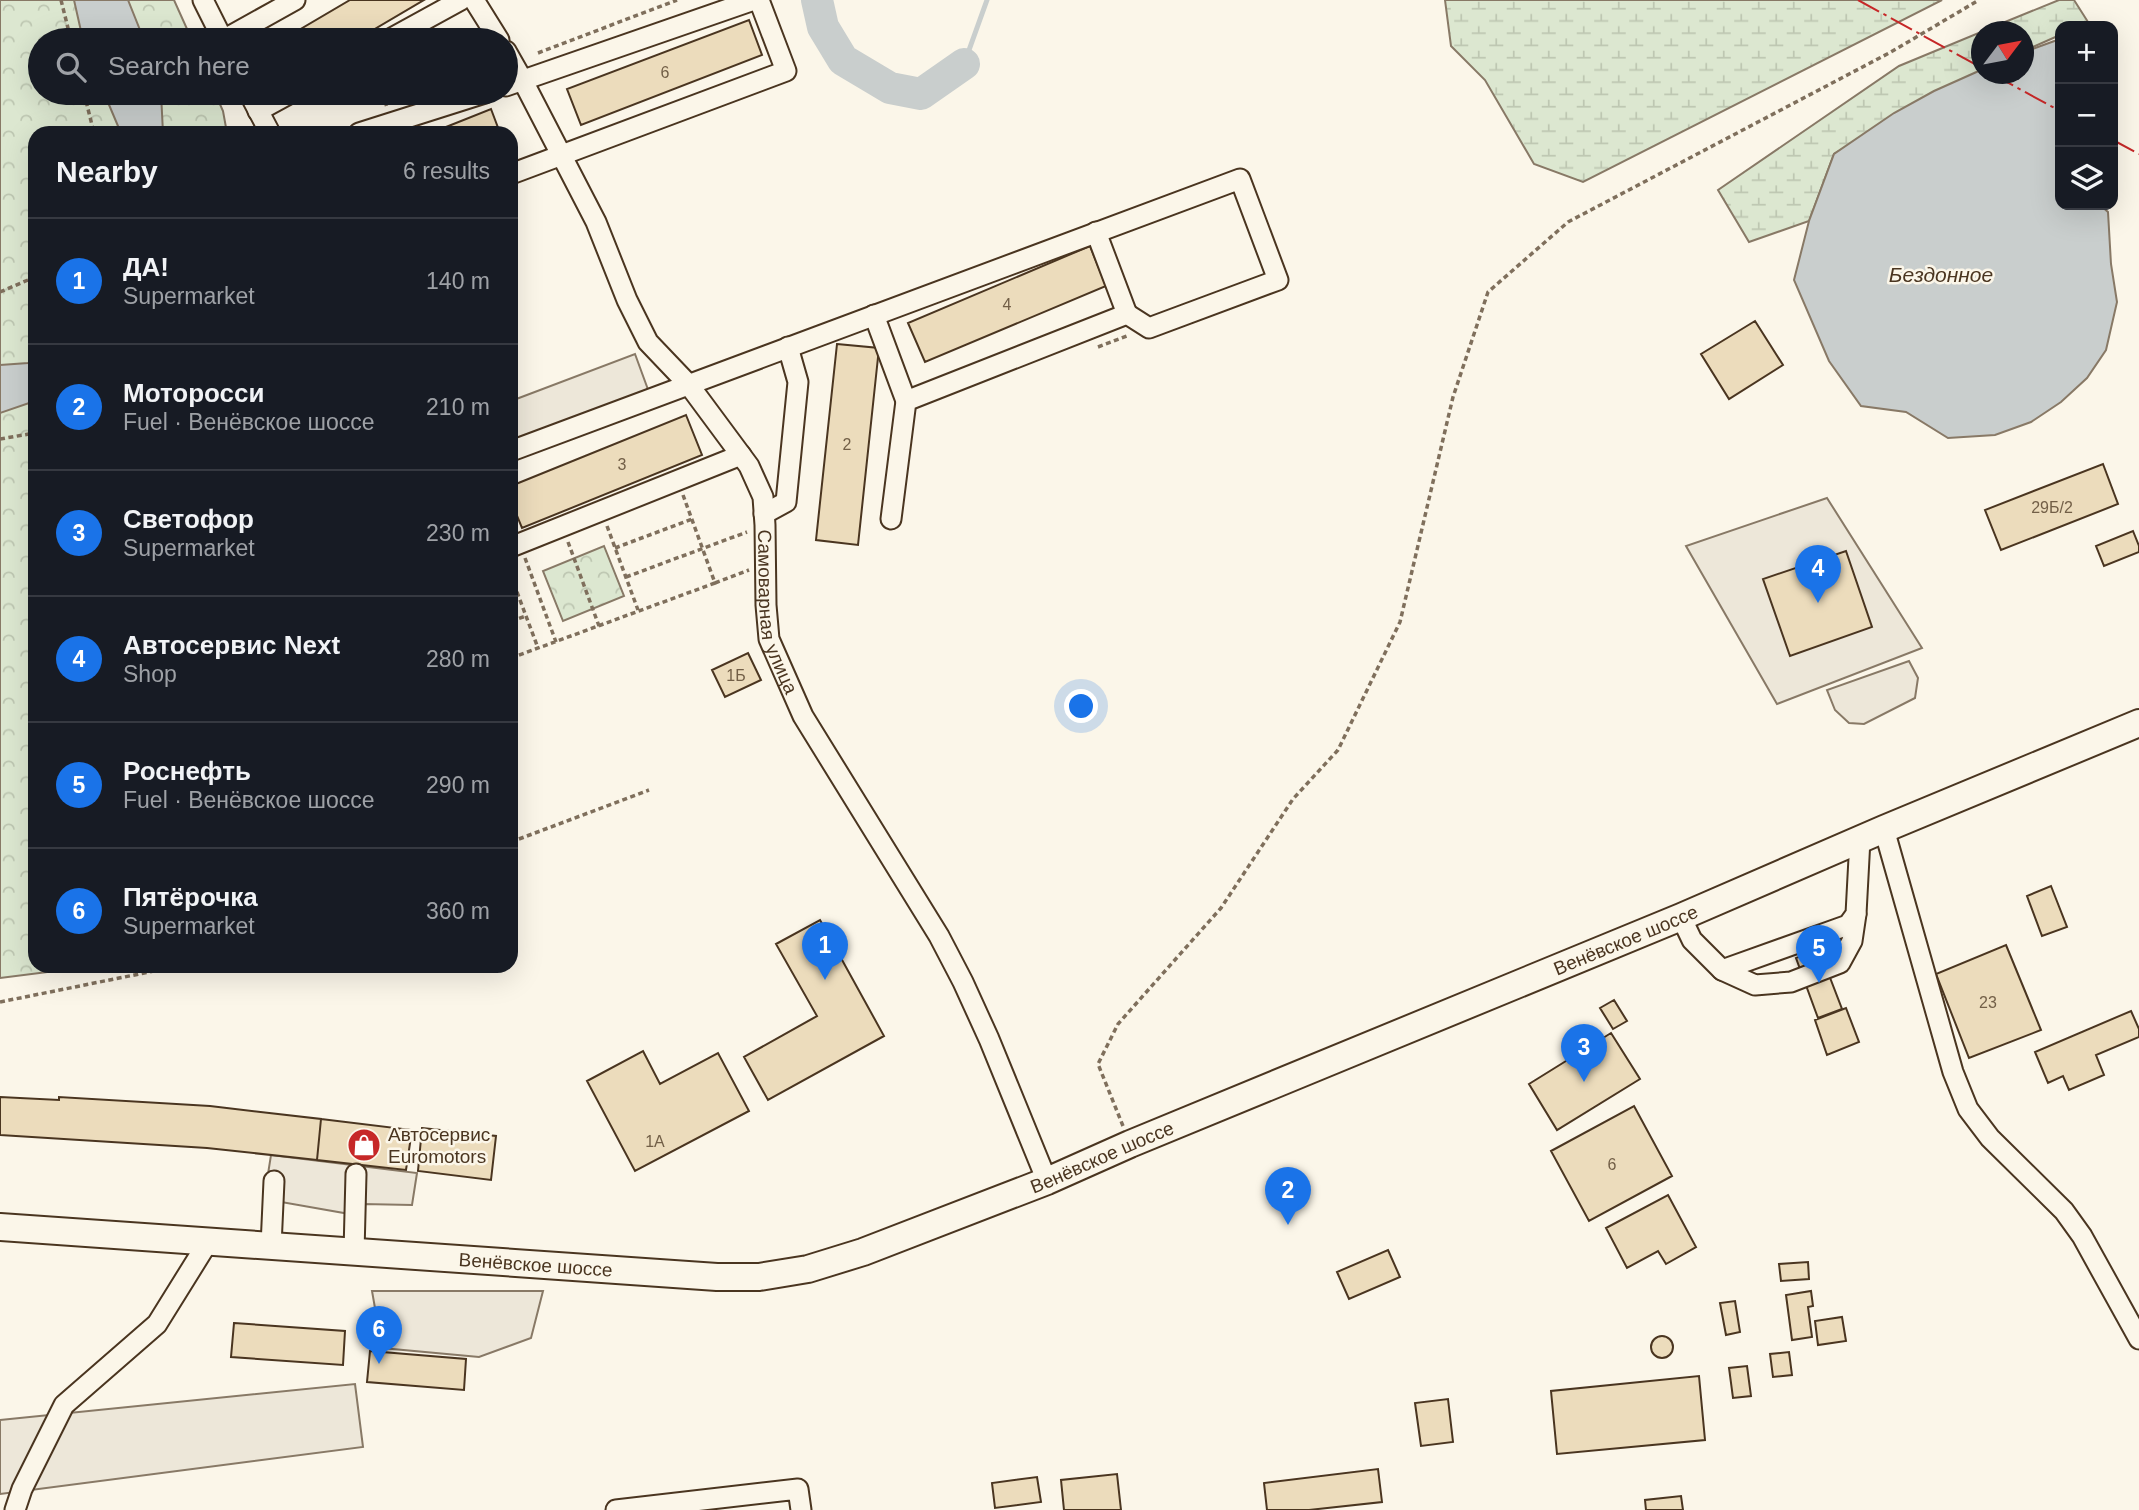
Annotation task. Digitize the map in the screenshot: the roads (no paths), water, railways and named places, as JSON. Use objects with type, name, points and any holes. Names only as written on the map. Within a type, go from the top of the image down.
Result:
[{"type":"main road","name":"Венёвское шоссе","points":[[0,1227],[717,1277],[759,1277],[808,1269],[863,1252],[1047,1181],[2139,723]]},
{"type":"street","points":[[203,0],[217,28]]},
{"type":"street","points":[[245,28],[295,0]]},
{"type":"street","points":[[410,28],[461,0]]},
{"type":"street","points":[[474,0],[492,28]]},
{"type":"street","points":[[518,82],[754,0]]},
{"type":"street","points":[[518,172],[786,71],[759,0]]},
{"type":"street","name":"Самоварная улица","points":[[518,89],[562,157],[596,222],[627,300],[648,342],[689,385],[749,466],[763,497],[769,639],[803,716],[939,936],[957,970],[989,1039],[1047,1181]]},
{"type":"street","points":[[255,105],[266,126]]},
{"type":"street","points":[[258,111],[269,105]]},
{"type":"street","points":[[381,126],[447,105]]},
{"type":"street","points":[[518,448],[1096,232],[1240,179],[1278,280],[1149,328],[1127,314],[1096,232]]},
{"type":"street","points":[[906,401],[1127,314]]},
{"type":"street","points":[[874,315],[906,401],[891,519]]},
{"type":"street","points":[[765,520],[786,502],[798,382],[788,347]]},
{"type":"street","points":[[518,544],[741,455]]},
{"type":"street","points":[[1681,917],[1692,940],[1722,970],[1755,985],[1791,982],[1840,963],[1852,941],[1872,834]]},
{"type":"street","points":[[1872,834],[1968,1109],[1990,1138],[2064,1211],[2103,1270],[2139,1339]]},
{"type":"street","points":[[1722,970],[1848,925],[1856,914]]},
{"type":"street","points":[[354,1252],[356,1174]]},
{"type":"street","points":[[271,1245],[274,1181]]},
{"type":"street","points":[[15,1510],[22,1489],[64,1405],[157,1324],[208,1242]]},
{"type":"street","points":[[616,1510],[798,1489],[801,1510]]},
{"type":"water","points":[[74,0],[128,0],[139,28],[80,28]]},
{"type":"water","name":"Бездонное","points":[[2055,41],[2055,210],[2108,212],[2111,264],[2117,302],[2106,350],[2087,378],[2061,402],[2031,422],[1995,435],[1948,438],[1906,412],[1861,406],[1829,361],[1794,280],[1809,221],[1834,154],[1894,113],[1971,74],[1971,84],[2034,84],[2034,48]]},
{"type":"water","points":[[109,105],[162,105],[163,126],[118,126]]},
{"type":"water","points":[[28,363],[28,403],[0,413],[0,365]]},
{"type":"waterway","points":[[817,0],[823,27],[843,60],[890,88],[921,94],[964,64]]},
{"type":"waterway","points":[[964,64],[987,0]]},
{"type":"place","name":"Автосервис Next","points":[[1818,603]]},
{"type":"place","name":"ДА!","points":[[825,980]]},
{"type":"place","name":"Роснефть","points":[[1819,983]]},
{"type":"place","name":"Светофор","points":[[1584,1082]]},
{"type":"place","name":"Автосервис Euromotors","points":[[364,1145]]},
{"type":"place","name":"Моторосси","points":[[1288,1225]]},
{"type":"place","name":"Пятёрочка","points":[[379,1364]]}]
